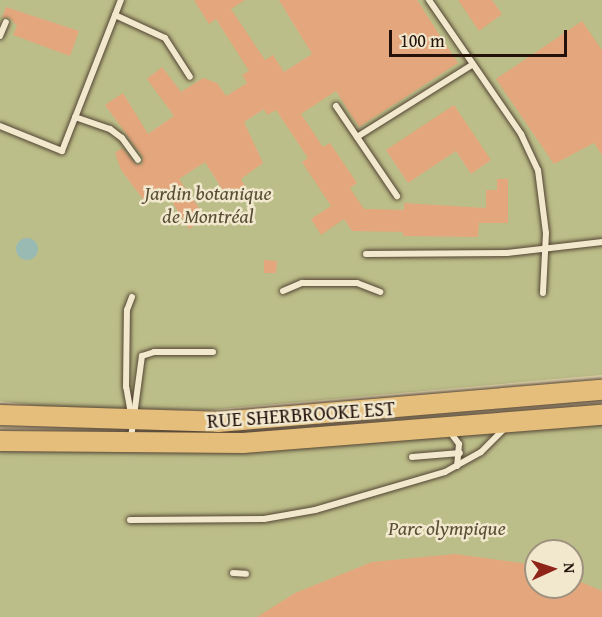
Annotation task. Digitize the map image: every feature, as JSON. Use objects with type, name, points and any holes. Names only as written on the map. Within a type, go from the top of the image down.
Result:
[{"type":"main road","name":"RUE SHERBROOKE EST","points":[[0,415],[132,419],[267,419],[602,390]]},
{"type":"main road","name":"RUE SHERBROOKE EST","points":[[0,441],[131,444],[243,443],[602,415]]},
{"type":"lane","points":[[0,126],[62,151],[121,0]]},
{"type":"lane","points":[[429,0],[520,134],[538,170],[545,250],[543,293]]},
{"type":"lane","points":[[115,15],[165,38],[190,77]]},
{"type":"lane","points":[[0,36],[6,22]]},
{"type":"lane","points":[[357,137],[472,65]]},
{"type":"lane","points":[[336,106],[397,196]]},
{"type":"lane","points":[[75,117],[110,129],[122,138],[138,160]]},
{"type":"lane","points":[[366,254],[545,250],[602,242]]},
{"type":"lane","points":[[283,291],[302,283],[357,283],[380,292]]},
{"type":"lane","points":[[132,297],[127,310],[126,387],[132,419]]},
{"type":"lane","points":[[131,444],[132,419],[142,356],[154,352],[213,352]]},
{"type":"lane","points":[[130,520],[239,520],[307,512],[420,481],[456,466],[481,452],[510,422]]},
{"type":"lane","points":[[443,428],[456,437],[460,453],[456,466]]},
{"type":"lane","points":[[412,457],[460,453]]},
{"type":"lane","points":[[233,573],[246,574]]},
{"type":"green space","name":"Jardin botanique de Montréal","points":[[0,0],[602,0],[602,375],[209,410],[54,408],[0,401]]},
{"type":"green space","name":"Parc olympique","points":[[602,424],[602,617],[0,617],[0,450],[236,452]]},
{"type":"water","points":[[27,238],[35,241],[38,249],[35,257],[27,260],[19,257],[16,249],[19,241]]},
{"type":"building","points":[[194,0],[245,0],[231,9],[265,60],[273,55],[284,72],[312,54],[279,0],[417,0],[458,63],[359,127],[336,91],[301,114],[323,147],[330,143],[357,183],[350,188],[364,209],[404,210],[404,203],[486,208],[486,190],[497,190],[497,179],[508,179],[508,223],[479,223],[478,237],[403,236],[403,232],[352,231],[344,219],[321,235],[311,219],[331,206],[302,162],[308,158],[276,110],[267,115],[264,109],[244,122],[263,163],[241,179],[247,190],[229,200],[205,162],[179,179],[206,218],[189,229],[166,192],[146,203],[121,170],[115,153],[122,148],[136,165],[142,164],[143,157],[105,105],[123,93],[148,134],[174,116],[147,79],[162,67],[181,92],[203,78],[217,83],[226,96],[247,83],[242,75],[249,71],[216,19],[209,24]]},
{"type":"building","points":[[458,0],[492,0],[502,14],[479,31]]},
{"type":"building","points":[[6,7],[79,31],[70,56],[13,35],[17,26],[9,17],[2,18]]},
{"type":"building","points":[[582,21],[602,50],[602,155],[594,143],[554,164],[496,79]]},
{"type":"building","points":[[454,105],[491,160],[471,174],[456,151],[408,183],[386,150]]},
{"type":"building","points":[[264,260],[277,261],[276,273],[264,273]]},
{"type":"building","points":[[455,554],[524,563],[524,599],[584,599],[584,583],[602,591],[602,617],[257,617],[295,593],[372,562]]}]
